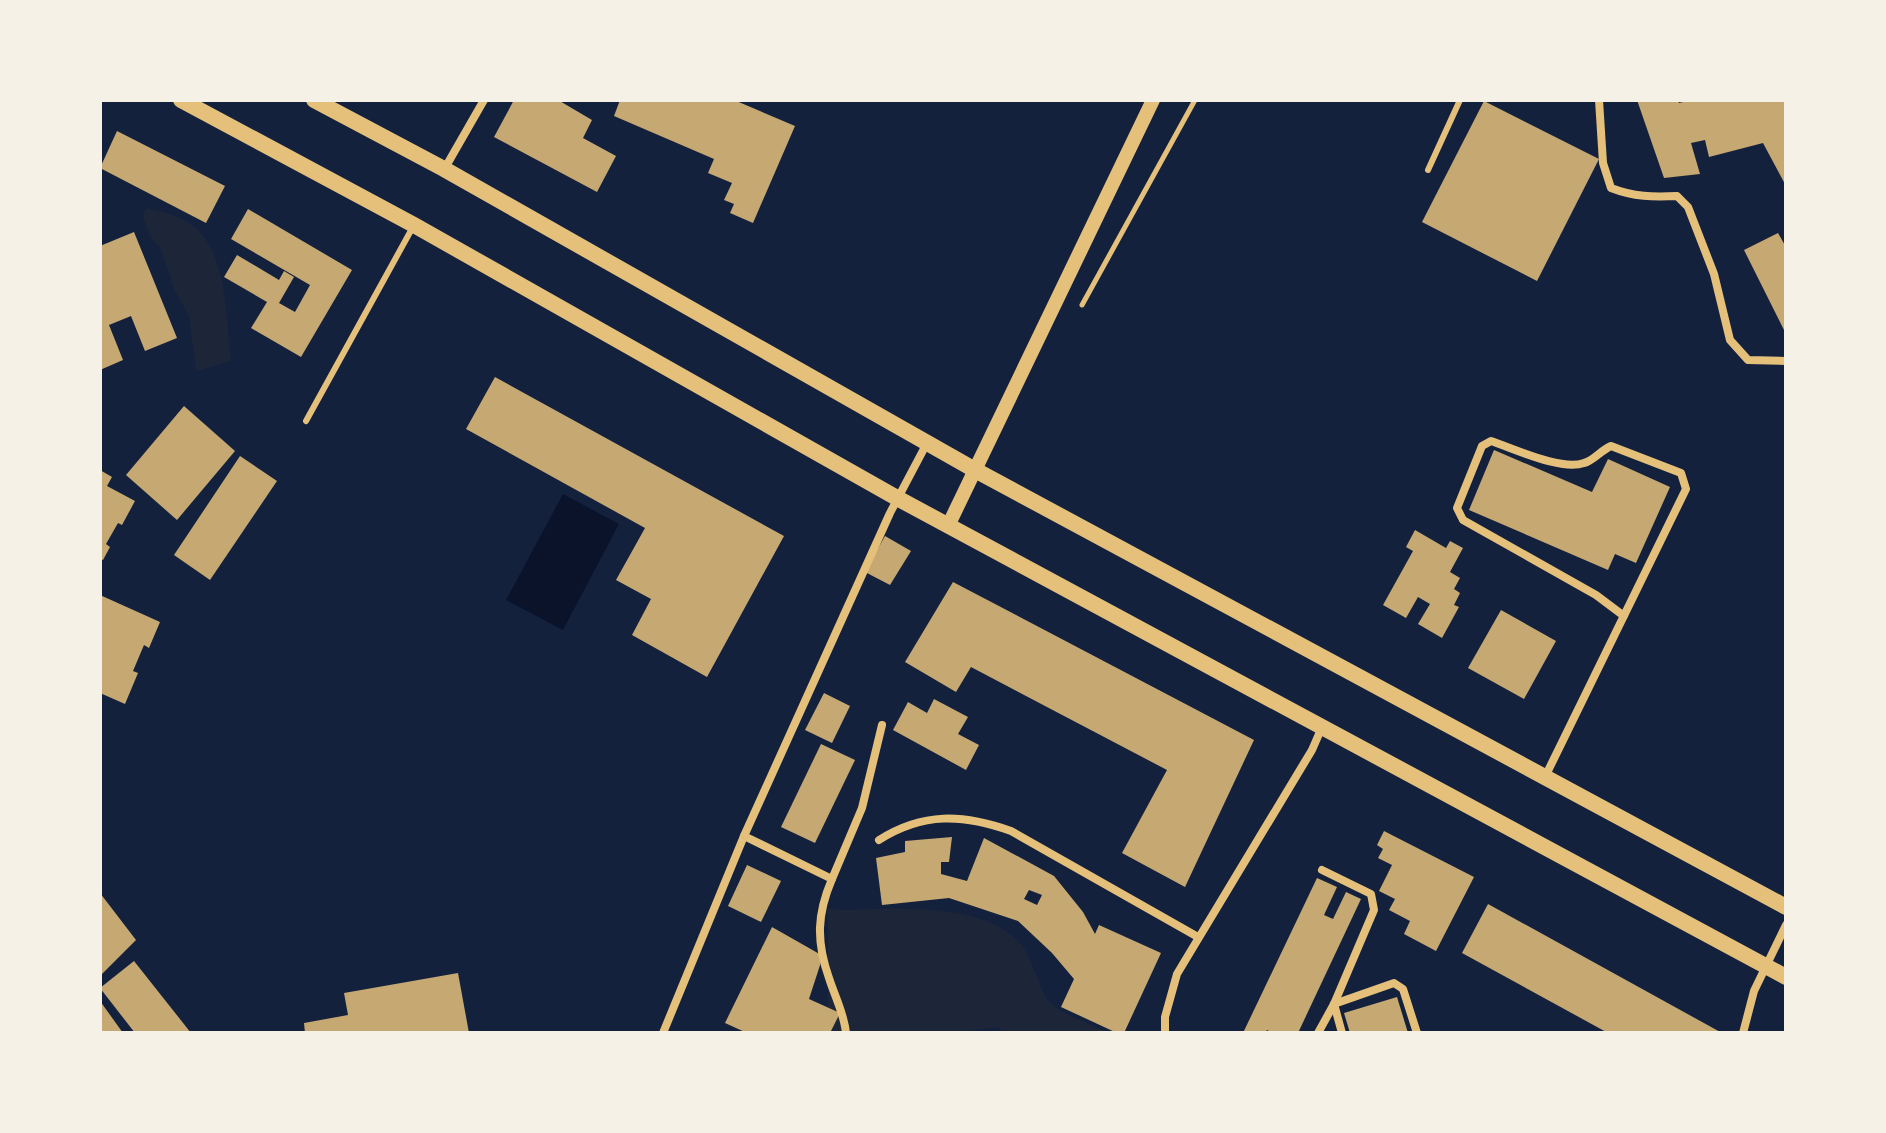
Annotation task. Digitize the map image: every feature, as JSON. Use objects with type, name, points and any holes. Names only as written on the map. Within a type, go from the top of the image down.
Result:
[{"type":"main road","points":[[181,100],[414,225],[948,526],[1786,977]]},
{"type":"main road","points":[[314,100],[444,169],[975,470],[1786,907]]},
{"type":"street","points":[[444,169],[484,100]]},
{"type":"street","points":[[948,526],[1153,100]]},
{"type":"street","points":[[1599,100],[1603,163],[1611,188],[1629,195],[1677,196],[1688,207],[1714,274],[1730,340],[1748,360],[1786,361]]},
{"type":"street","points":[[1545,777],[1624,616],[1686,489],[1681,473],[1611,446],[1599,451],[1588,463],[1569,466],[1491,441],[1482,446],[1457,508],[1463,520],[1596,595],[1624,616]]},
{"type":"street","points":[[663,1033],[744,836],[897,498],[927,443]]},
{"type":"street","points":[[846,1033],[845,1017],[825,966],[819,928],[821,905],[862,808],[882,725]]},
{"type":"street","points":[[1165,1033],[1165,1017],[1177,974],[1312,750],[1322,727]]},
{"type":"street","points":[[879,840],[894,831],[927,821],[957,817],[980,821],[1011,831],[1198,937]]},
{"type":"street","points":[[744,836],[832,879]]},
{"type":"street","points":[[1318,1033],[1334,1004],[1374,910],[1371,894],[1322,870]]},
{"type":"street","points":[[1743,1033],[1754,991],[1786,925]]},
{"type":"street","points":[[1334,1004],[1394,983],[1403,989],[1417,1033]]},
{"type":"street","points":[[1334,1004],[1342,1033]]},
{"type":"lane","points":[[1428,170],[1460,100]]},
{"type":"lane","points":[[306,421],[414,225]]},
{"type":"path","points":[[1080,310],[1195,100]]},
{"type":"shaded area","points":[[146,208],[171,214],[187,222],[204,237],[213,252],[223,288],[231,361],[196,371],[189,315],[175,291],[161,249],[150,236],[143,217]]},
{"type":"shaded area","points":[[563,494],[619,524],[563,630],[506,600]]},
{"type":"shaded area","points":[[828,908],[939,910],[987,921],[1007,932],[1023,947],[1045,995],[1055,1007],[1105,1031],[1003,1033],[999,1027],[950,1033],[828,1033]]},
{"type":"building","points":[[514,100],[558,100],[592,120],[583,138],[616,156],[597,192],[494,137]]},
{"type":"building","points":[[620,100],[734,100],[795,126],[753,223],[730,213],[734,204],[724,200],[732,183],[708,173],[714,159],[614,116]]},
{"type":"building","points":[[1637,100],[1678,100],[1679,103],[1691,100],[1786,100],[1786,186],[1763,143],[1709,157],[1705,140],[1691,143],[1700,174],[1664,178]]},
{"type":"building","points":[[1484,101],[1599,159],[1537,281],[1422,222]]},
{"type":"building","points":[[117,131],[225,186],[206,223],[100,168]]},
{"type":"building","points":[[248,209],[352,270],[301,357],[251,328],[267,302],[224,277],[237,255],[279,280],[284,271],[294,277],[279,303],[295,312],[310,285],[231,239]]},
{"type":"building","points":[[134,232],[177,338],[145,351],[131,316],[109,325],[123,360],[100,370],[100,246]]},
{"type":"building","points":[[1778,233],[1786,247],[1786,334],[1744,250]]},
{"type":"building","points":[[495,377],[784,536],[707,677],[632,635],[651,599],[616,580],[645,528],[466,429]]},
{"type":"building","points":[[184,406],[235,451],[177,520],[126,475]]},
{"type":"building","points":[[1494,450],[1592,492],[1608,459],[1670,487],[1636,563],[1615,554],[1608,570],[1469,510]]},
{"type":"building","points":[[240,456],[277,481],[210,580],[174,555]]},
{"type":"building","points":[[100,470],[112,477],[107,486],[135,501],[122,525],[118,523],[106,544],[110,547],[103,560],[100,559]]},
{"type":"building","points":[[1415,530],[1446,548],[1450,541],[1463,548],[1450,572],[1460,578],[1454,589],[1460,593],[1454,605],[1459,607],[1442,638],[1418,624],[1430,604],[1418,597],[1406,618],[1383,605],[1413,551],[1406,547]]},
{"type":"building","points":[[885,536],[911,551],[890,585],[865,572]]},
{"type":"building","points":[[953,582],[1254,740],[1185,887],[1122,853],[1167,770],[971,667],[956,692],[905,662]]},
{"type":"building","points":[[100,595],[160,622],[149,648],[144,645],[133,671],[138,673],[125,704],[100,693]]},
{"type":"building","points":[[1501,610],[1556,641],[1524,699],[1468,668]]},
{"type":"building","points":[[824,693],[850,706],[832,743],[805,730]]},
{"type":"building","points":[[934,699],[968,717],[958,734],[979,745],[966,770],[893,730],[908,702],[927,713]]},
{"type":"building","points":[[821,744],[855,760],[815,843],[781,827]]},
{"type":"building","points":[[1384,831],[1474,877],[1436,951],[1404,934],[1410,921],[1389,910],[1395,899],[1379,891],[1392,865],[1378,858],[1383,849],[1377,845]]},
{"type":"building","points":[[952,837],[949,862],[941,862],[941,874],[967,881],[984,838],[1054,876],[1083,912],[1095,934],[1099,925],[1161,953],[1124,1033],[1117,1033],[1061,1007],[1074,979],[1018,921],[949,898],[882,905],[876,858],[905,852],[905,841]],"holes":[[[1029,890],[1042,895],[1037,905],[1024,899]]]},
{"type":"building","points":[[747,865],[781,881],[761,922],[728,906]]},
{"type":"building","points":[[1317,878],[1337,887],[1324,915],[1333,919],[1346,892],[1361,899],[1298,1033],[1273,1033],[1267,1030],[1265,1033],[1243,1033]]},
{"type":"building","points":[[100,893],[136,940],[100,976]]},
{"type":"building","points":[[1488,904],[1722,1033],[1608,1033],[1462,953]]},
{"type":"building","points":[[772,927],[823,956],[809,999],[840,1013],[830,1033],[747,1033],[725,1023]]},
{"type":"building","points":[[134,961],[191,1033],[135,1033],[100,988]]},
{"type":"building","points":[[458,973],[469,1033],[305,1033],[304,1023],[348,1015],[344,993]]},
{"type":"building","points":[[1397,997],[1408,1033],[1350,1033],[1344,1013]]},
{"type":"building","points":[[100,1001],[123,1033],[100,1033]]}]
